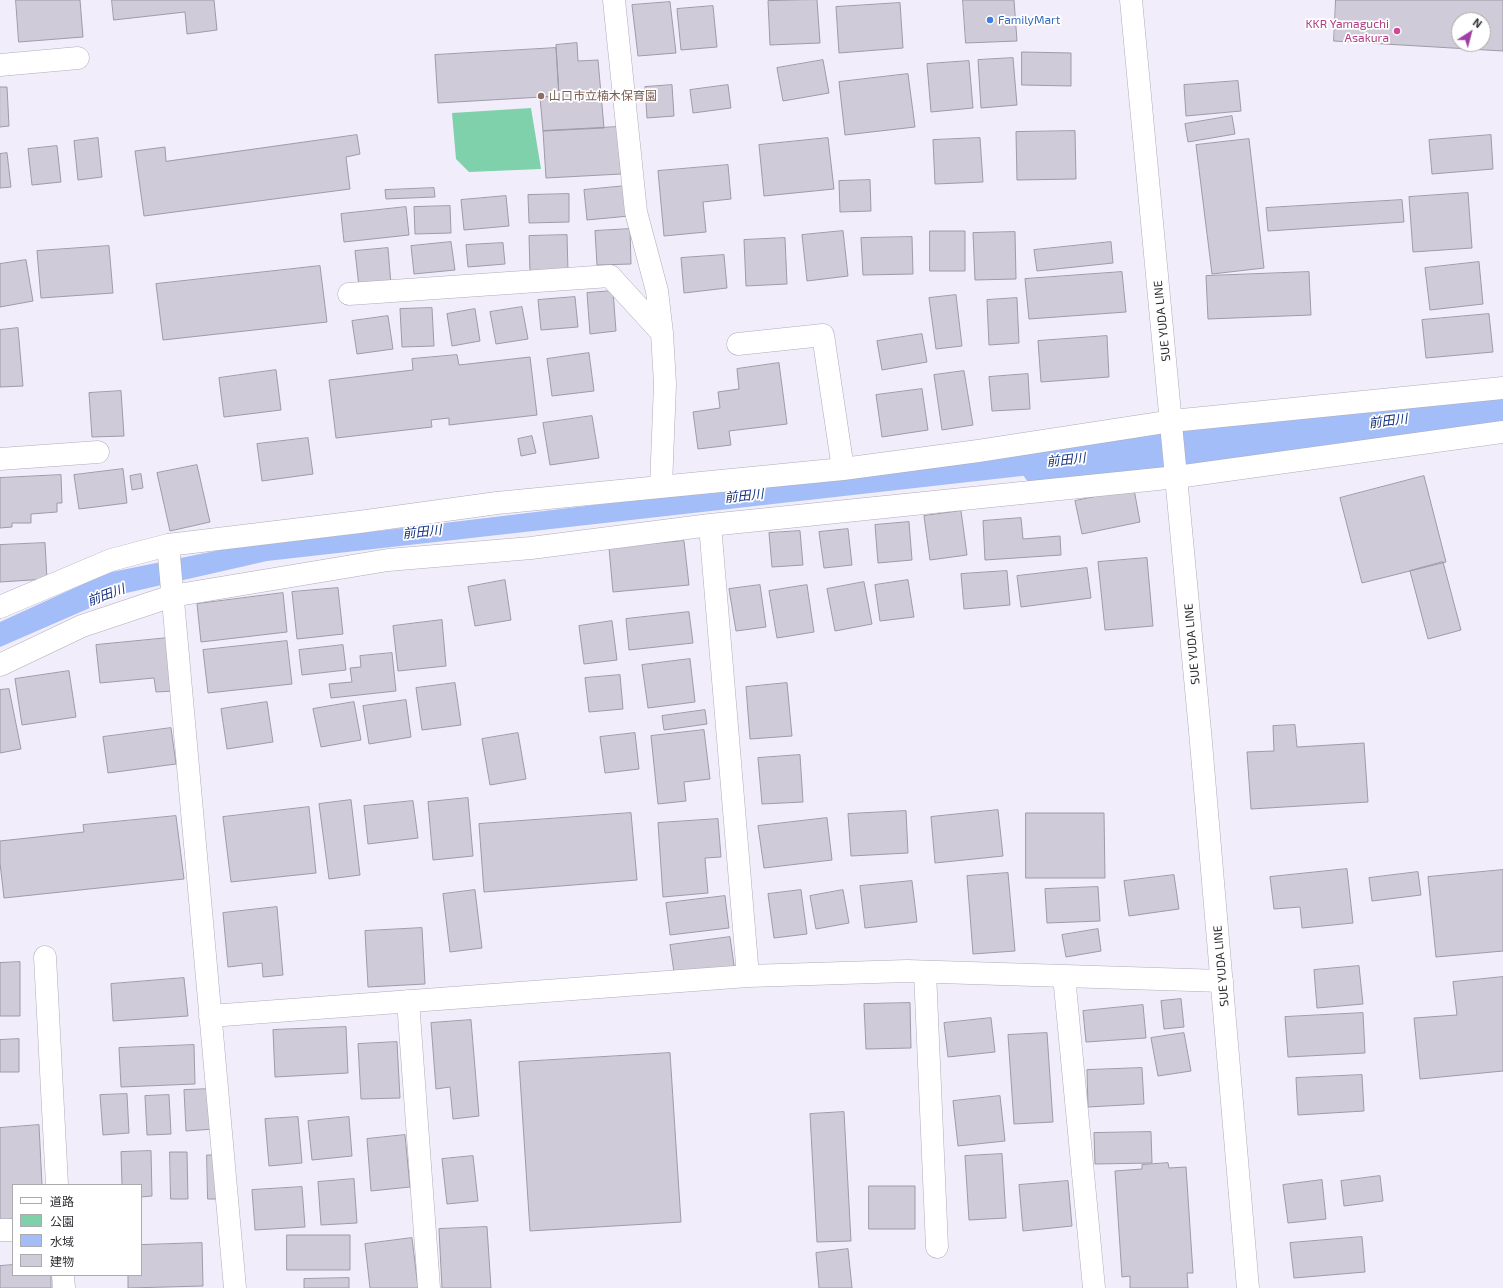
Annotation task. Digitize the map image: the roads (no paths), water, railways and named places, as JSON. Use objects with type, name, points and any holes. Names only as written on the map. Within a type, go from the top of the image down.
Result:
[{"type":"street","points":[[614,0],[636,212],[657,291],[662,333],[665,384],[662,486]]},
{"type":"street","name":"SUE YUDA LINE","points":[[1131,0],[1172,421],[1248,1288]]},
{"type":"street","points":[[0,65],[78,58]]},
{"type":"street","points":[[349,294],[610,276],[662,333]]},
{"type":"street","points":[[738,344],[823,335],[843,469]]},
{"type":"street","points":[[0,608],[111,560],[168,546],[497,503],[843,469],[978,451],[1172,421],[1503,388]]},
{"type":"street","points":[[0,665],[82,626],[172,595],[388,560],[531,548],[710,524],[1177,477],[1503,432]]},
{"type":"street","points":[[0,458],[98,452]]},
{"type":"street","points":[[710,524],[748,976]]},
{"type":"street","points":[[168,546],[236,1288]]},
{"type":"street","points":[[45,957],[57,1184]]},
{"type":"street","points":[[210,1016],[748,976],[925,972],[1222,981]]},
{"type":"street","points":[[925,972],[937,1247]]},
{"type":"street","points":[[1064,976],[1094,1288]]},
{"type":"street","points":[[408,1001],[429,1288]]},
{"type":"street","points":[[0,1230],[12,1230]]},
{"type":"street","points":[[63,1276],[64,1288]]},
{"type":"water","points":[[1126,441],[1128,464],[267,561],[122,594],[0,647],[0,622],[107,573],[220,550]]},
{"type":"waterway","name":"前田川","points":[[1048,462],[1503,407]]},
{"type":"place","name":"FamilyMart","points":[[990,20]]},
{"type":"place","name":"KKR Yamaguchi Asakura","points":[[1397,31]]},
{"type":"place","name":"山口市立楠木保育園","points":[[541,96]]}]
